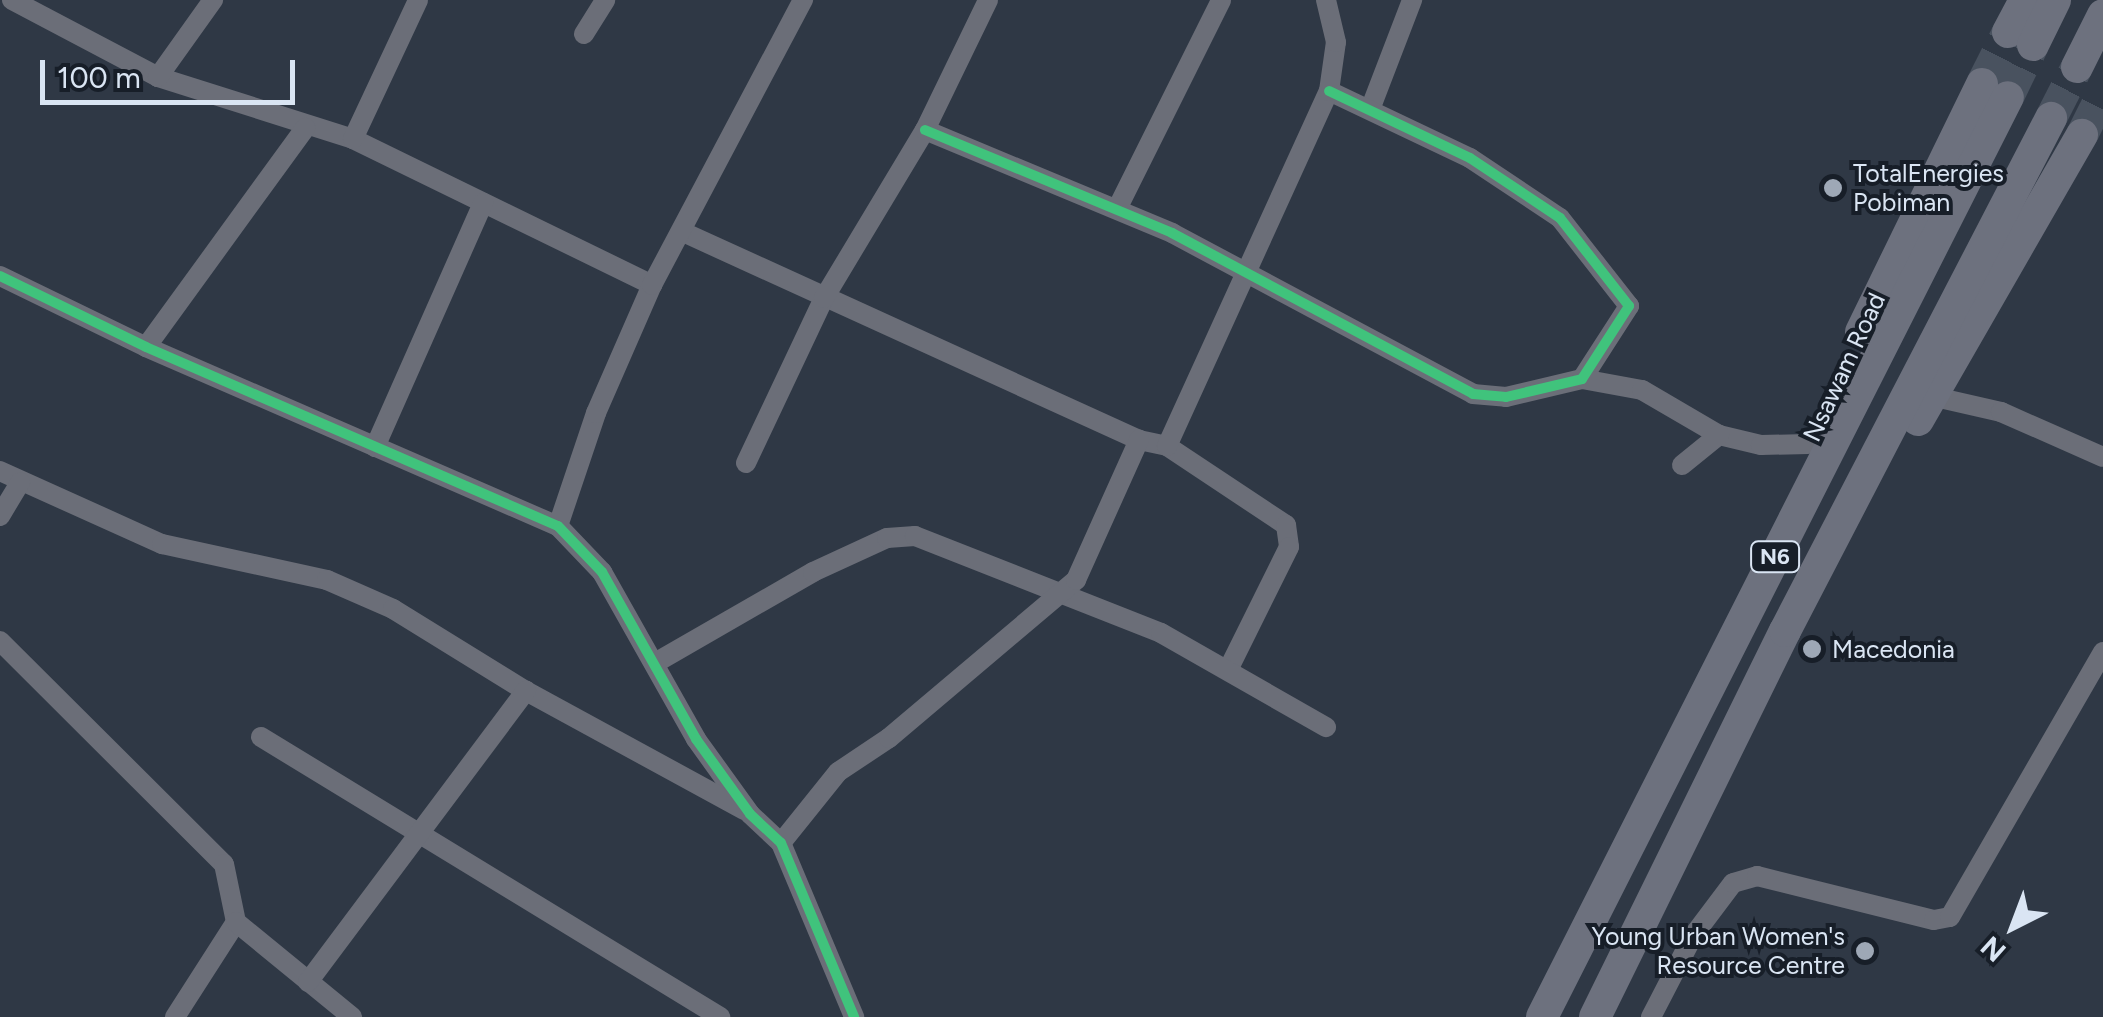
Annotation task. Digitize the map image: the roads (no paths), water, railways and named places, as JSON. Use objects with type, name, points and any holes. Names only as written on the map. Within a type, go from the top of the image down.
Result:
[{"type":"highway","points":[[2025,0],[2020,38],[2056,0]]},
{"type":"highway","points":[[2077,67],[2103,15]]},
{"type":"highway","name":"Nsawam Road","points":[[1542,1017],[1723,656],[1995,91],[1808,444],[1723,656]]},
{"type":"highway","name":"N6","points":[[1595,1017],[1785,630],[2051,118]]},
{"type":"highway","name":"N6","points":[[1785,630],[1842,556],[2082,135]]},
{"type":"street","points":[[12,0],[158,77],[305,128],[353,139],[652,286]]},
{"type":"street","points":[[158,77],[213,0]]},
{"type":"street","points":[[353,139],[418,0]]},
{"type":"street","points":[[584,34],[605,0]]},
{"type":"street","points":[[558,526],[596,413],[652,286],[803,0]]},
{"type":"street","points":[[746,463],[824,298],[925,130],[988,0]]},
{"type":"street","points":[[1117,209],[1221,0]]},
{"type":"street","points":[[1167,446],[1250,271],[1329,90],[1336,42],[1326,0]]},
{"type":"street","points":[[1372,107],[1412,0]]},
{"type":"street","points":[[1329,90],[1372,107],[1470,158],[1560,218],[1629,306],[1582,379]]},
{"type":"street","points":[[146,347],[305,128]]},
{"type":"street","points":[[925,130],[1117,209],[1250,271],[1473,394],[1506,397],[1582,379],[1642,390],[1719,435],[1761,445],[1808,444]]},
{"type":"street","points":[[375,447],[483,203]]},
{"type":"street","points":[[683,232],[1139,440],[1167,446],[1292,534],[1228,670]]},
{"type":"street","points":[[0,276],[146,347],[558,526],[602,572],[696,740],[750,814],[781,843],[854,1017]]},
{"type":"street","points":[[1931,396],[2001,412],[2103,457]]},
{"type":"street","points":[[1682,465],[1719,435]]},
{"type":"street","points":[[781,843],[838,772],[889,738],[1063,590],[1088,564],[1139,440]]},
{"type":"street","points":[[0,470],[162,544],[343,586],[393,608],[526,690],[750,814]]},
{"type":"street","points":[[0,516],[20,482]]},
{"type":"street","points":[[654,663],[813,572],[887,538],[915,536],[1063,590],[1228,670],[1326,726]]},
{"type":"street","points":[[0,641],[224,864],[234,887],[236,922],[174,1017]]},
{"type":"street","points":[[1652,1017],[1694,936],[1733,883],[1756,876],[1934,920],[1950,917],[2103,652]]},
{"type":"street","points":[[308,982],[526,690]]},
{"type":"street","points":[[261,737],[418,837],[720,1017]]},
{"type":"street","points":[[236,922],[352,1017]]},
{"type":"tunnel","points":[[1982,84],[2008,32]]},
{"type":"tunnel","points":[[2008,97],[2033,45]]},
{"type":"tunnel","points":[[2051,118],[2077,67]]},
{"type":"tunnel","points":[[2082,135],[2103,93]]},
{"type":"place","name":"TotalEnergies Pobiman","points":[[1833,188]]},
{"type":"place","name":"Macedonia","points":[[1812,649]]},
{"type":"place","name":"Young Urban Women's Resource Centre","points":[[1865,951]]}]
